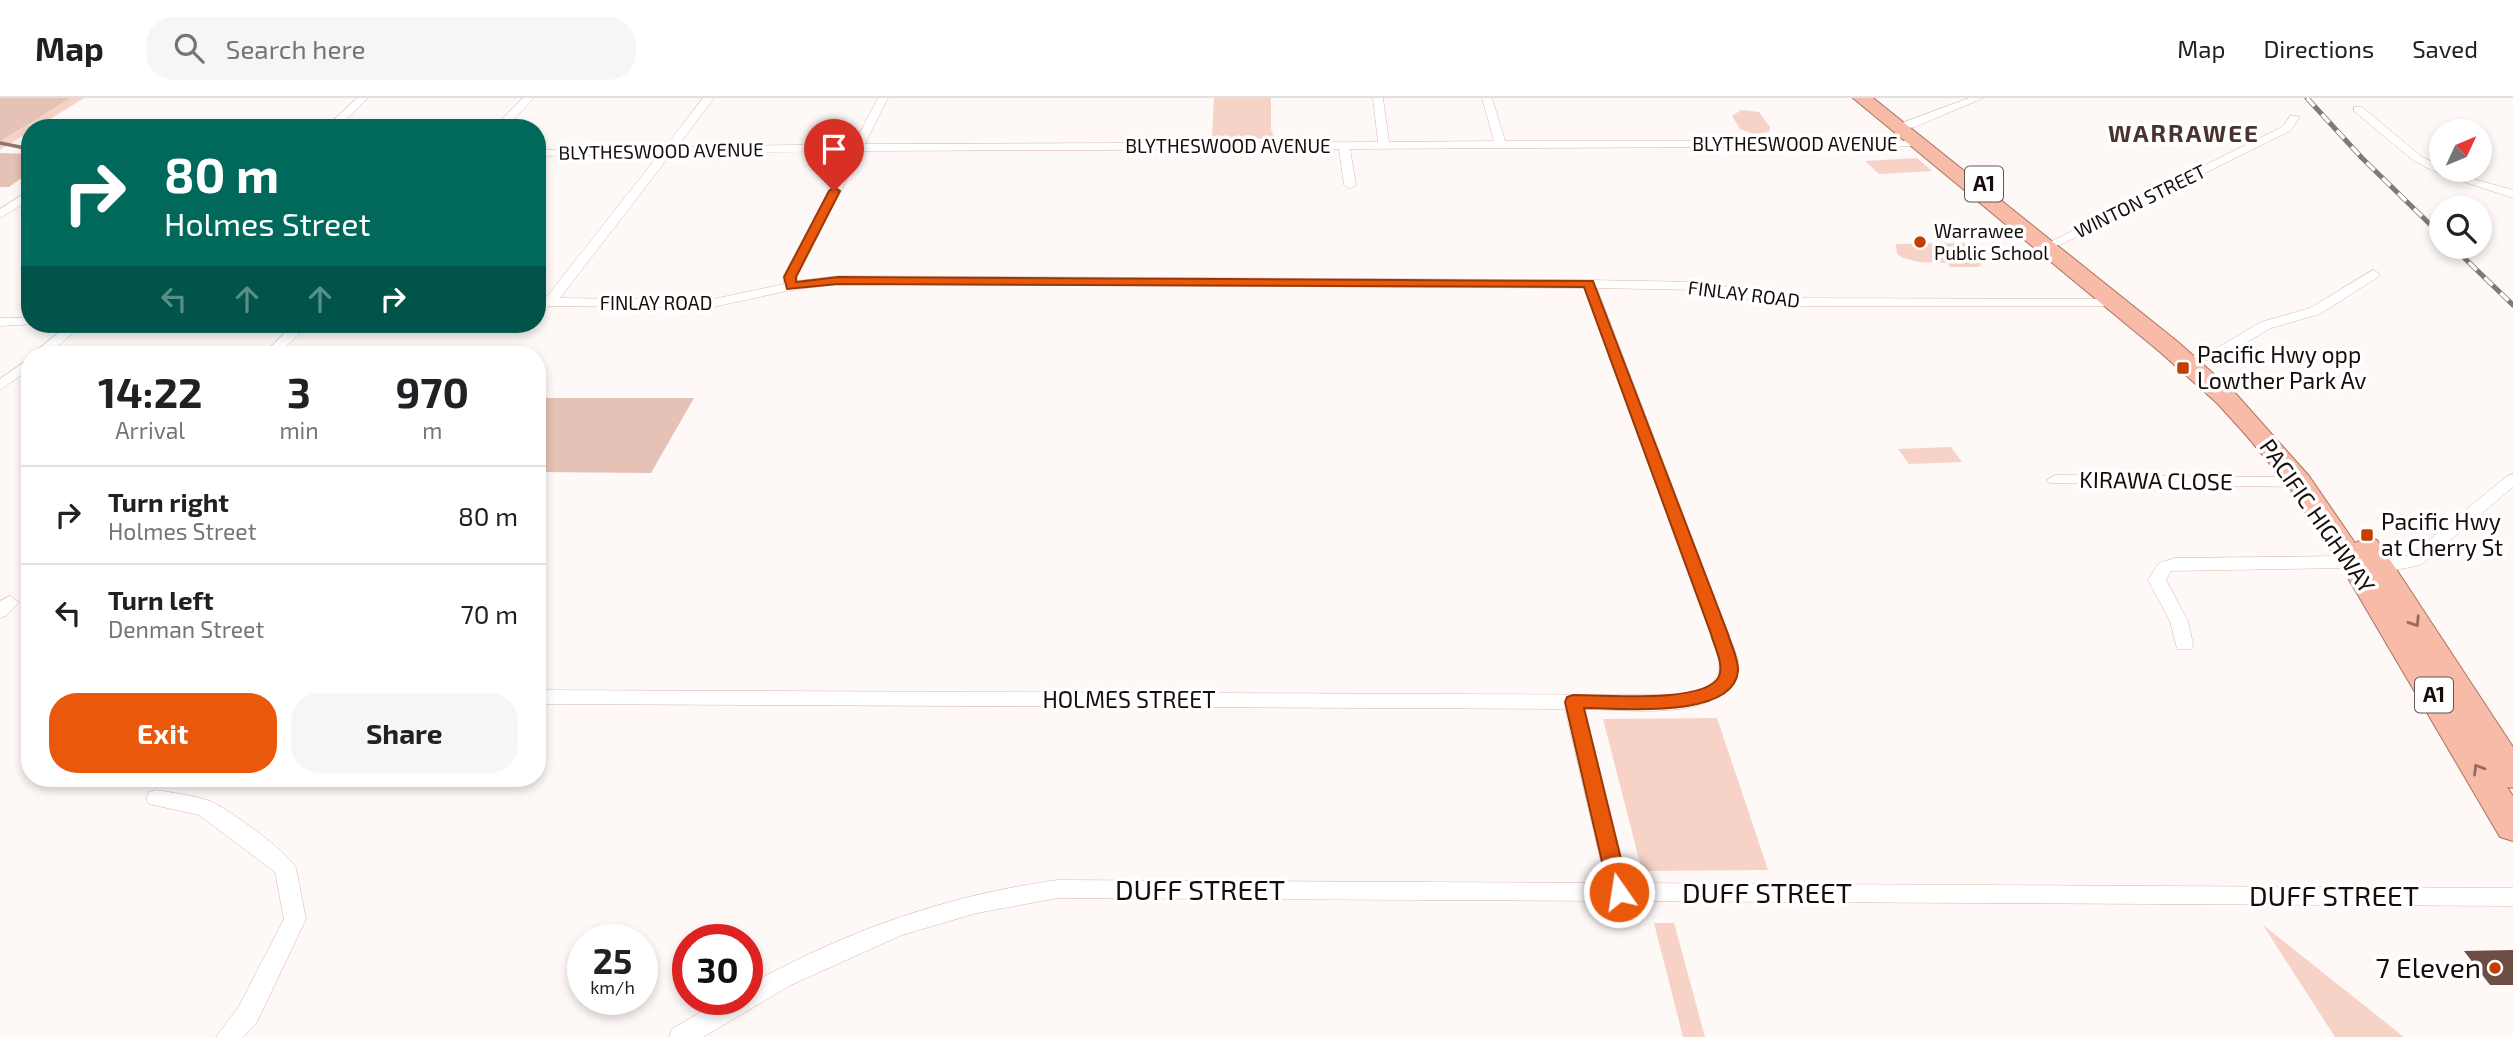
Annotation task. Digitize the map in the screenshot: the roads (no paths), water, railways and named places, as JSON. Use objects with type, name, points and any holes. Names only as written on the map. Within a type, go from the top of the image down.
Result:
[{"type":"highway","name":"PACIFIC HIGHWAY","points":[[1862,98],[2056,242],[2200,357],[2252,405],[2323,482],[2513,827]]},
{"type":"highway","name":"PACIFIC HIGHWAY","points":[[1876,98],[1909,132],[2227,399],[2367,563],[2513,775]]},
{"type":"street","points":[[340,119],[363,98]]},
{"type":"street","points":[[507,119],[529,98]]},
{"type":"street","points":[[546,299],[709,98]]},
{"type":"street","points":[[791,286],[790,277],[883,98]]},
{"type":"street","points":[[1378,98],[1384,146]]},
{"type":"street","points":[[1487,98],[1502,145]]},
{"type":"street","points":[[1909,132],[1978,98]]},
{"type":"street","points":[[2357,109],[2418,159],[2444,172],[2513,194]]},
{"type":"street","name":"WINTON STREET","points":[[2056,242],[2286,129],[2295,117]]},
{"type":"street","name":"BLYTHESWOOD AVENUE","points":[[546,153],[857,147],[1502,145],[1909,132]]},
{"type":"street","points":[[1344,146],[1350,185]]},
{"type":"street","points":[[0,214],[21,200]]},
{"type":"street","points":[[2200,357],[2213,356],[2266,325],[2315,311],[2373,274]]},
{"type":"street","name":"FINLAY ROAD","points":[[546,303],[709,304],[791,286],[838,280],[1589,284],[1698,286],[1789,302],[2114,302]]},
{"type":"street","name":"HOLMES STREET","points":[[546,697],[1675,702],[1706,696],[1719,690],[1727,681],[1730,669],[1728,659],[1589,284]]},
{"type":"street","points":[[0,322],[21,322]]},
{"type":"street","points":[[49,346],[66,333]]},
{"type":"street","points":[[279,346],[293,333]]},
{"type":"street","points":[[0,386],[21,369]]},
{"type":"street","points":[[2184,644],[2179,621],[2157,580],[2165,567],[2175,564],[2367,563],[2416,560],[2513,478]]},
{"type":"street","name":"KIRAWA CLOSE","points":[[2056,480],[2299,482]]},
{"type":"street","points":[[1573,702],[1619,892]]},
{"type":"street","points":[[156,797],[205,808],[285,868],[295,919],[248,1014],[228,1037]]},
{"type":"street","name":"DUFF STREET","points":[[763,989],[785,976],[896,928],[961,906],[1030,892],[1069,889],[2513,897]]},
{"type":"street","name":"DUFF STREET","points":[[681,1037],[719,1015]]},
{"type":"waterway","points":[[0,143],[21,147]]},
{"type":"railway","points":[[2307,98],[2362,158],[2429,223]]},
{"type":"railway","points":[[2465,259],[2513,305]]},
{"type":"place","name":"Warrawee Public School","points":[[1920,242]]},
{"type":"place","name":"Pacific Hwy opp Lowther Park Av","points":[[2183,368]]},
{"type":"place","name":"Pacific Hwy at Cherry St","points":[[2367,535]]},
{"type":"place","name":"7 Eleven","points":[[2495,968]]},
{"type":"district","name":"WARRAWEE","points":[[2184,134]]}]
